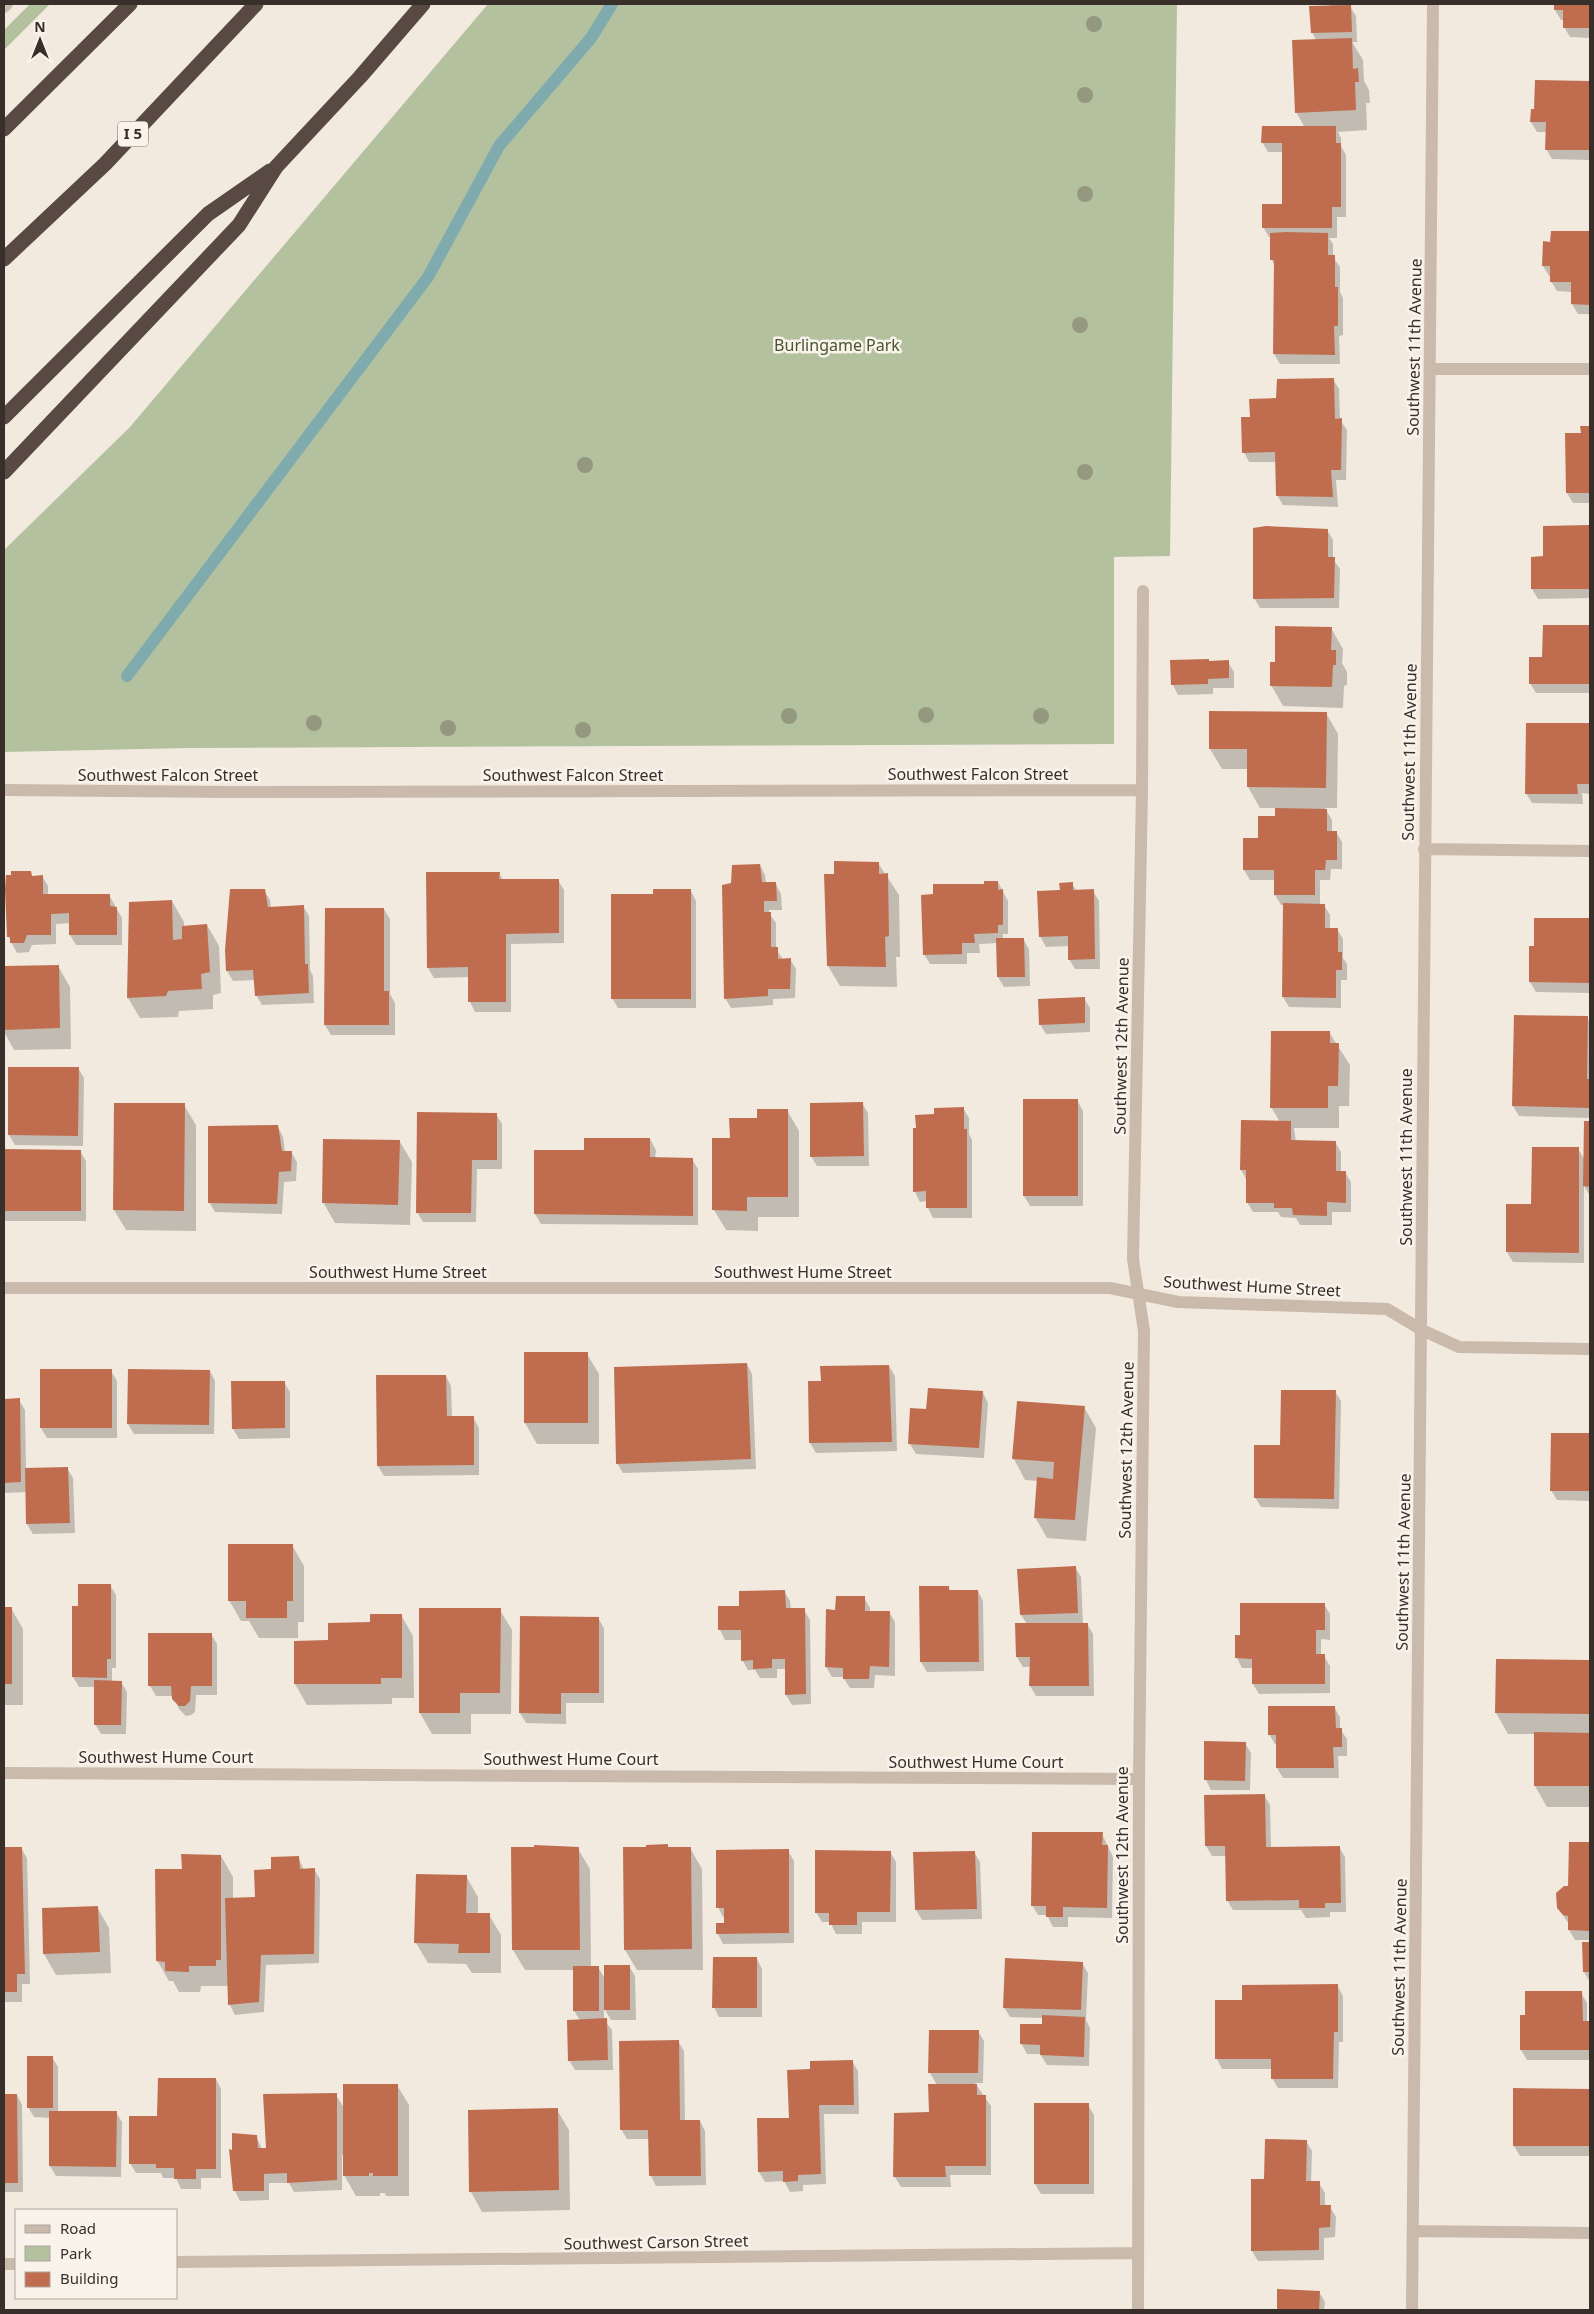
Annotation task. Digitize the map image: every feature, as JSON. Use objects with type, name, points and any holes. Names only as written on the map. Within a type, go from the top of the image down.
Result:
[{"type":"highway","points":[[4,129],[130,4]]},
{"type":"highway","name":"I 5","points":[[4,259],[105,164],[256,4]]},
{"type":"highway","points":[[4,472],[239,225],[276,167],[360,77],[423,4]]},
{"type":"highway","points":[[4,417],[208,214],[276,167]]},
{"type":"street","points":[[4,7],[7,4]]},
{"type":"street","name":"Southwest 11th Avenue","points":[[1412,2310],[1433,4]]},
{"type":"street","points":[[1430,369],[1590,369]]},
{"type":"street","name":"Southwest 12th Avenue","points":[[1138,2310],[1139,1779],[1144,1331],[1133,1260],[1142,790],[1143,591]]},
{"type":"street","name":"Southwest Falcon Street","points":[[4,790],[291,792],[1142,790]]},
{"type":"street","points":[[1424,849],[1590,851]]},
{"type":"street","name":"Southwest Hume Street","points":[[4,1288],[1110,1288],[1178,1302],[1388,1309],[1422,1330],[1459,1347],[1590,1349]]},
{"type":"street","name":"Southwest Hume Court","points":[[4,1773],[1139,1779]]},
{"type":"street","points":[[1413,2231],[1590,2233]]},
{"type":"street","name":"Southwest Carson Street","points":[[178,2262],[1137,2253]]},
{"type":"green space","points":[[30,4],[50,4],[4,50],[4,30]]},
{"type":"green space","name":"Burlingame Park","points":[[488,4],[1177,4],[1170,556],[1114,557],[1114,744],[189,748],[4,752],[4,550],[130,427]]},
{"type":"building","points":[[1554,4],[1590,4],[1590,28],[1563,28],[1563,10],[1554,10]]},
{"type":"building","points":[[1351,5],[1352,32],[1311,33],[1309,6]]},
{"type":"building","points":[[1352,38],[1353,69],[1358,68],[1359,82],[1355,82],[1356,110],[1295,113],[1292,40]]},
{"type":"building","points":[[1535,80],[1590,81],[1590,150],[1545,150],[1546,122],[1530,122],[1531,109],[1534,109]]},
{"type":"building","points":[[1262,126],[1336,126],[1336,143],[1341,143],[1341,207],[1332,207],[1332,228],[1262,228],[1262,204],[1282,204],[1282,143],[1261,143]]},
{"type":"building","points":[[1551,231],[1590,231],[1590,305],[1571,304],[1571,282],[1550,282],[1550,266],[1542,266],[1543,241],[1550,242]]},
{"type":"building","points":[[1270,233],[1328,233],[1328,255],[1335,255],[1335,287],[1338,287],[1338,326],[1334,326],[1335,355],[1273,354],[1274,260],[1270,260]]},
{"type":"building","points":[[1334,378],[1335,419],[1342,418],[1341,470],[1331,470],[1333,497],[1276,496],[1275,452],[1242,453],[1241,417],[1250,417],[1249,399],[1276,398],[1277,379]]},
{"type":"building","points":[[1580,426],[1590,426],[1590,493],[1566,493],[1565,433],[1581,433]]},
{"type":"building","points":[[1590,525],[1590,589],[1531,589],[1531,557],[1543,556],[1543,526]]},
{"type":"building","points":[[1266,526],[1328,529],[1328,557],[1335,557],[1334,598],[1253,599],[1253,528]]},
{"type":"building","points":[[1543,625],[1590,625],[1590,684],[1529,684],[1529,657],[1542,657]]},
{"type":"building","points":[[1275,626],[1332,627],[1331,650],[1336,650],[1336,665],[1333,665],[1332,687],[1270,686],[1270,662],[1275,662]]},
{"type":"building","points":[[1209,659],[1209,661],[1229,660],[1229,678],[1208,679],[1208,684],[1171,685],[1170,660]]},
{"type":"building","points":[[1209,711],[1327,712],[1326,788],[1247,787],[1247,749],[1209,749]]},
{"type":"building","points":[[1526,723],[1590,723],[1590,784],[1577,784],[1578,794],[1525,794]]},
{"type":"building","points":[[1275,808],[1327,809],[1327,831],[1337,831],[1337,860],[1326,860],[1325,870],[1315,870],[1315,895],[1274,895],[1274,870],[1243,870],[1243,838],[1258,838],[1258,816],[1275,816]]},
{"type":"building","points":[[834,861],[879,862],[879,874],[888,873],[889,936],[885,937],[886,967],[827,966],[824,874],[834,874]]},
{"type":"building","points":[[760,864],[762,882],[776,882],[777,901],[764,901],[764,912],[771,912],[771,947],[778,947],[778,959],[791,958],[790,989],[768,989],[768,996],[724,999],[722,885],[731,883],[732,865]]},
{"type":"building","points":[[11,871],[31,871],[32,876],[43,875],[43,894],[110,894],[110,906],[117,907],[117,935],[69,935],[69,913],[51,914],[51,935],[27,935],[24,943],[10,943],[10,937],[7,937],[5,889],[6,875],[11,875]]},
{"type":"building","points":[[426,872],[500,872],[499,879],[559,879],[559,933],[506,934],[506,1002],[468,1002],[468,967],[427,968]]},
{"type":"building","points":[[984,881],[998,881],[998,890],[1003,889],[1003,925],[998,925],[998,933],[974,934],[975,943],[962,943],[962,954],[923,955],[921,895],[933,894],[933,884],[984,884]]},
{"type":"building","points":[[1073,882],[1073,890],[1094,889],[1095,959],[1068,960],[1068,936],[1039,937],[1037,891],[1060,890],[1059,883]]},
{"type":"building","points":[[230,889],[265,889],[268,907],[304,905],[305,964],[308,964],[309,993],[255,996],[253,970],[226,971],[225,950]]},
{"type":"building","points":[[653,889],[691,889],[691,999],[611,999],[611,894],[653,894]]},
{"type":"building","points":[[172,900],[173,940],[182,939],[182,926],[207,924],[210,972],[201,974],[202,989],[168,991],[166,996],[127,998],[129,902]]},
{"type":"building","points":[[1283,903],[1325,904],[1325,928],[1338,928],[1338,952],[1342,952],[1342,970],[1336,970],[1336,998],[1282,997]]},
{"type":"building","points":[[325,908],[384,908],[384,991],[389,991],[389,1025],[324,1025]]},
{"type":"building","points":[[1534,918],[1590,918],[1590,983],[1529,982],[1529,946],[1534,946]]},
{"type":"building","points":[[996,938],[1024,938],[1025,977],[997,977]]},
{"type":"building","points":[[59,965],[60,1028],[4,1030],[4,966]]},
{"type":"building","points":[[1085,997],[1085,1023],[1039,1025],[1038,999]]},
{"type":"building","points":[[1514,1015],[1588,1016],[1587,1079],[1590,1079],[1590,1108],[1512,1106]]},
{"type":"building","points":[[1271,1031],[1330,1031],[1330,1043],[1339,1043],[1338,1086],[1328,1086],[1328,1108],[1270,1108]]},
{"type":"building","points":[[8,1067],[79,1067],[78,1136],[8,1135]]},
{"type":"building","points":[[1023,1099],[1078,1099],[1078,1196],[1023,1196]]},
{"type":"building","points":[[863,1102],[864,1156],[810,1157],[810,1103]]},
{"type":"building","points":[[114,1103],[185,1103],[184,1211],[113,1210]]},
{"type":"building","points":[[964,1107],[964,1129],[967,1129],[967,1208],[926,1208],[926,1191],[913,1192],[913,1128],[916,1128],[915,1115],[934,1114],[934,1108]]},
{"type":"building","points":[[757,1109],[788,1109],[788,1197],[747,1197],[747,1211],[712,1210],[712,1138],[730,1138],[729,1118],[757,1118]]},
{"type":"building","points":[[417,1112],[497,1113],[497,1160],[472,1160],[471,1213],[416,1213]]},
{"type":"building","points":[[1241,1120],[1291,1121],[1291,1140],[1336,1141],[1336,1171],[1346,1171],[1346,1203],[1327,1202],[1327,1216],[1293,1215],[1292,1208],[1274,1208],[1274,1203],[1246,1203],[1246,1170],[1240,1170]]},
{"type":"building","points":[[1584,1121],[1590,1121],[1590,1187],[1583,1186]]},
{"type":"building","points":[[278,1125],[282,1151],[292,1151],[291,1171],[279,1172],[277,1204],[208,1203],[208,1126]]},
{"type":"building","points":[[584,1138],[650,1138],[650,1157],[693,1158],[693,1216],[534,1214],[534,1150],[584,1150]]},
{"type":"building","points":[[323,1139],[400,1140],[398,1205],[322,1203]]},
{"type":"building","points":[[1532,1147],[1579,1147],[1579,1253],[1506,1252],[1506,1204],[1531,1204]]},
{"type":"building","points":[[4,1149],[81,1150],[81,1211],[4,1211]]},
{"type":"building","points":[[524,1352],[588,1352],[588,1423],[524,1423]]},
{"type":"building","points":[[747,1363],[751,1459],[616,1464],[614,1367]]},
{"type":"building","points":[[889,1365],[892,1442],[809,1443],[808,1381],[821,1381],[820,1366]]},
{"type":"building","points":[[40,1369],[112,1369],[112,1428],[40,1428]]},
{"type":"building","points":[[128,1369],[210,1370],[209,1425],[127,1424]]},
{"type":"building","points":[[376,1375],[446,1375],[447,1416],[474,1416],[474,1465],[377,1466]]},
{"type":"building","points":[[231,1381],[285,1381],[285,1428],[232,1429]]},
{"type":"building","points":[[928,1388],[983,1391],[979,1448],[908,1444],[910,1408],[926,1409]]},
{"type":"building","points":[[1281,1390],[1336,1390],[1334,1499],[1254,1498],[1254,1445],[1280,1445]]},
{"type":"building","points":[[20,1398],[21,1482],[4,1483],[4,1399]]},
{"type":"building","points":[[1017,1401],[1085,1406],[1075,1520],[1034,1518],[1037,1477],[1053,1479],[1054,1462],[1012,1459]]},
{"type":"building","points":[[1551,1433],[1590,1433],[1590,1491],[1550,1491]]},
{"type":"building","points":[[68,1467],[70,1523],[26,1524],[25,1468]]},
{"type":"building","points":[[228,1544],[293,1544],[293,1601],[287,1601],[287,1618],[246,1618],[246,1601],[228,1601]]},
{"type":"building","points":[[1076,1566],[1078,1613],[1020,1615],[1017,1569]]},
{"type":"building","points":[[78,1584],[111,1584],[111,1659],[107,1659],[107,1678],[72,1677],[72,1606],[78,1606]]},
{"type":"building","points":[[919,1586],[949,1586],[949,1590],[978,1590],[979,1662],[920,1662]]},
{"type":"building","points":[[785,1590],[786,1608],[805,1608],[806,1694],[785,1695],[785,1659],[772,1659],[772,1668],[753,1669],[753,1660],[741,1661],[741,1630],[718,1630],[718,1606],[739,1606],[739,1591]]},
{"type":"building","points":[[836,1596],[865,1596],[865,1611],[890,1611],[889,1667],[870,1666],[869,1679],[843,1679],[843,1668],[825,1667],[826,1609],[835,1610]]},
{"type":"building","points":[[1240,1603],[1325,1603],[1325,1630],[1316,1630],[1316,1654],[1325,1654],[1325,1684],[1252,1684],[1252,1659],[1235,1658],[1235,1635],[1240,1635]]},
{"type":"building","points":[[4,1607],[12,1607],[12,1684],[4,1684]]},
{"type":"building","points":[[419,1608],[501,1608],[500,1693],[460,1693],[460,1713],[419,1713]]},
{"type":"building","points":[[370,1614],[402,1614],[402,1678],[381,1678],[381,1684],[294,1684],[294,1641],[328,1640],[328,1623],[370,1622]]},
{"type":"building","points":[[520,1616],[599,1617],[599,1693],[561,1693],[561,1714],[519,1713]]},
{"type":"building","points":[[1015,1623],[1088,1623],[1089,1686],[1029,1686],[1030,1657],[1016,1657]]},
{"type":"building","points":[[148,1633],[212,1633],[212,1686],[191,1686],[190,1701],[185,1706],[179,1706],[172,1699],[171,1686],[148,1686]]},
{"type":"building","points":[[1496,1659],[1590,1660],[1590,1714],[1495,1713]]},
{"type":"building","points":[[94,1680],[122,1681],[121,1725],[94,1725]]},
{"type":"building","points":[[1268,1706],[1335,1706],[1336,1728],[1342,1728],[1342,1747],[1333,1747],[1334,1768],[1276,1768],[1276,1735],[1268,1735]]},
{"type":"building","points":[[1534,1732],[1590,1733],[1590,1786],[1534,1786]]},
{"type":"building","points":[[1204,1741],[1246,1742],[1245,1781],[1204,1780]]},
{"type":"building","points":[[1265,1794],[1266,1847],[1340,1846],[1341,1903],[1325,1903],[1325,1908],[1299,1908],[1299,1900],[1226,1901],[1225,1846],[1205,1846],[1204,1795]]},
{"type":"building","points":[[1032,1832],[1103,1832],[1102,1845],[1108,1845],[1107,1908],[1063,1907],[1063,1917],[1046,1917],[1046,1906],[1031,1906]]},
{"type":"building","points":[[1569,1842],[1590,1842],[1590,1931],[1568,1930],[1568,1916],[1563,1915],[1557,1908],[1556,1893],[1564,1886],[1568,1886]]},
{"type":"building","points":[[668,1844],[668,1847],[691,1847],[692,1949],[624,1950],[623,1847],[646,1847],[646,1845]]},
{"type":"building","points":[[534,1845],[579,1847],[580,1950],[512,1950],[511,1847],[534,1847]]},
{"type":"building","points":[[4,1847],[22,1847],[25,1974],[17,1974],[17,1992],[4,1992]]},
{"type":"building","points":[[789,1849],[789,1933],[716,1934],[716,1923],[724,1923],[724,1908],[716,1908],[716,1850]]},
{"type":"building","points":[[815,1850],[891,1851],[890,1912],[857,1912],[857,1925],[829,1925],[829,1913],[815,1913]]},
{"type":"building","points":[[975,1851],[977,1909],[915,1910],[913,1852]]},
{"type":"building","points":[[181,1854],[221,1855],[221,1960],[216,1960],[216,1966],[189,1966],[189,1972],[165,1971],[165,1962],[156,1961],[155,1869],[182,1869]]},
{"type":"building","points":[[299,1856],[300,1869],[315,1868],[314,1954],[261,1955],[259,2002],[228,2005],[225,1898],[255,1897],[254,1870],[271,1869],[271,1857]]},
{"type":"building","points":[[416,1874],[467,1875],[466,1913],[490,1913],[490,1953],[458,1953],[459,1944],[414,1943]]},
{"type":"building","points":[[98,1906],[100,1952],[43,1954],[42,1908]]},
{"type":"building","points":[[1582,1942],[1590,1942],[1590,1972],[1583,1972]]},
{"type":"building","points":[[713,1957],[757,1957],[757,2008],[712,2008]]},
{"type":"building","points":[[1005,1958],[1083,1962],[1081,2010],[1003,2008]]},
{"type":"building","points":[[604,1965],[630,1965],[630,2010],[604,2010]]},
{"type":"building","points":[[573,1966],[599,1966],[599,2011],[573,2011]]},
{"type":"building","points":[[1338,1984],[1338,2032],[1334,2032],[1333,2079],[1271,2079],[1271,2059],[1215,2059],[1215,2000],[1242,2000],[1242,1985]]},
{"type":"building","points":[[1525,1991],[1582,1991],[1583,2021],[1590,2021],[1590,2050],[1520,2050],[1520,2015],[1525,2015]]},
{"type":"building","points":[[1042,2015],[1085,2017],[1084,2057],[1040,2055],[1040,2045],[1020,2044],[1020,2024],[1042,2024]]},
{"type":"building","points":[[607,2018],[608,2060],[568,2061],[567,2020]]},
{"type":"building","points":[[929,2030],[979,2030],[978,2073],[928,2073]]},
{"type":"building","points":[[679,2040],[680,2120],[700,2120],[701,2176],[649,2176],[648,2130],[620,2130],[619,2041]]},
{"type":"building","points":[[27,2056],[53,2056],[53,2108],[27,2108]]},
{"type":"building","points":[[853,2060],[854,2105],[819,2105],[821,2174],[798,2175],[798,2181],[783,2182],[783,2171],[758,2172],[757,2118],[789,2118],[787,2070],[810,2069],[810,2061]]},
{"type":"building","points":[[158,2078],[216,2078],[216,2169],[196,2169],[196,2179],[174,2179],[174,2168],[156,2168],[156,2164],[129,2164],[129,2116],[157,2116]]},
{"type":"building","points":[[343,2084],[398,2084],[398,2176],[373,2176],[373,2173],[369,2173],[369,2176],[343,2176]]},
{"type":"building","points":[[928,2084],[977,2084],[977,2095],[986,2095],[986,2166],[945,2166],[946,2177],[893,2177],[894,2113],[929,2112]]},
{"type":"building","points":[[1513,2088],[1590,2089],[1590,2146],[1513,2146]]},
{"type":"building","points":[[337,2093],[337,2180],[287,2183],[287,2173],[264,2174],[264,2191],[233,2191],[229,2149],[232,2150],[232,2133],[257,2135],[258,2148],[266,2148],[263,2094]]},
{"type":"building","points":[[4,2094],[17,2094],[18,2183],[4,2183]]},
{"type":"building","points":[[1034,2103],[1089,2103],[1089,2184],[1034,2184]]},
{"type":"building","points":[[558,2108],[559,2190],[469,2192],[468,2110]]},
{"type":"building","points":[[49,2111],[117,2111],[116,2167],[49,2166]]},
{"type":"building","points":[[1265,2139],[1307,2140],[1306,2181],[1320,2181],[1320,2205],[1331,2205],[1330,2227],[1319,2228],[1319,2250],[1251,2251],[1251,2179],[1264,2179]]},
{"type":"building","points":[[1277,2289],[1320,2291],[1319,2310],[1277,2310]]},
{"type":"waterway","points":[[127,676],[428,277],[499,146],[591,38],[612,4]]}]
